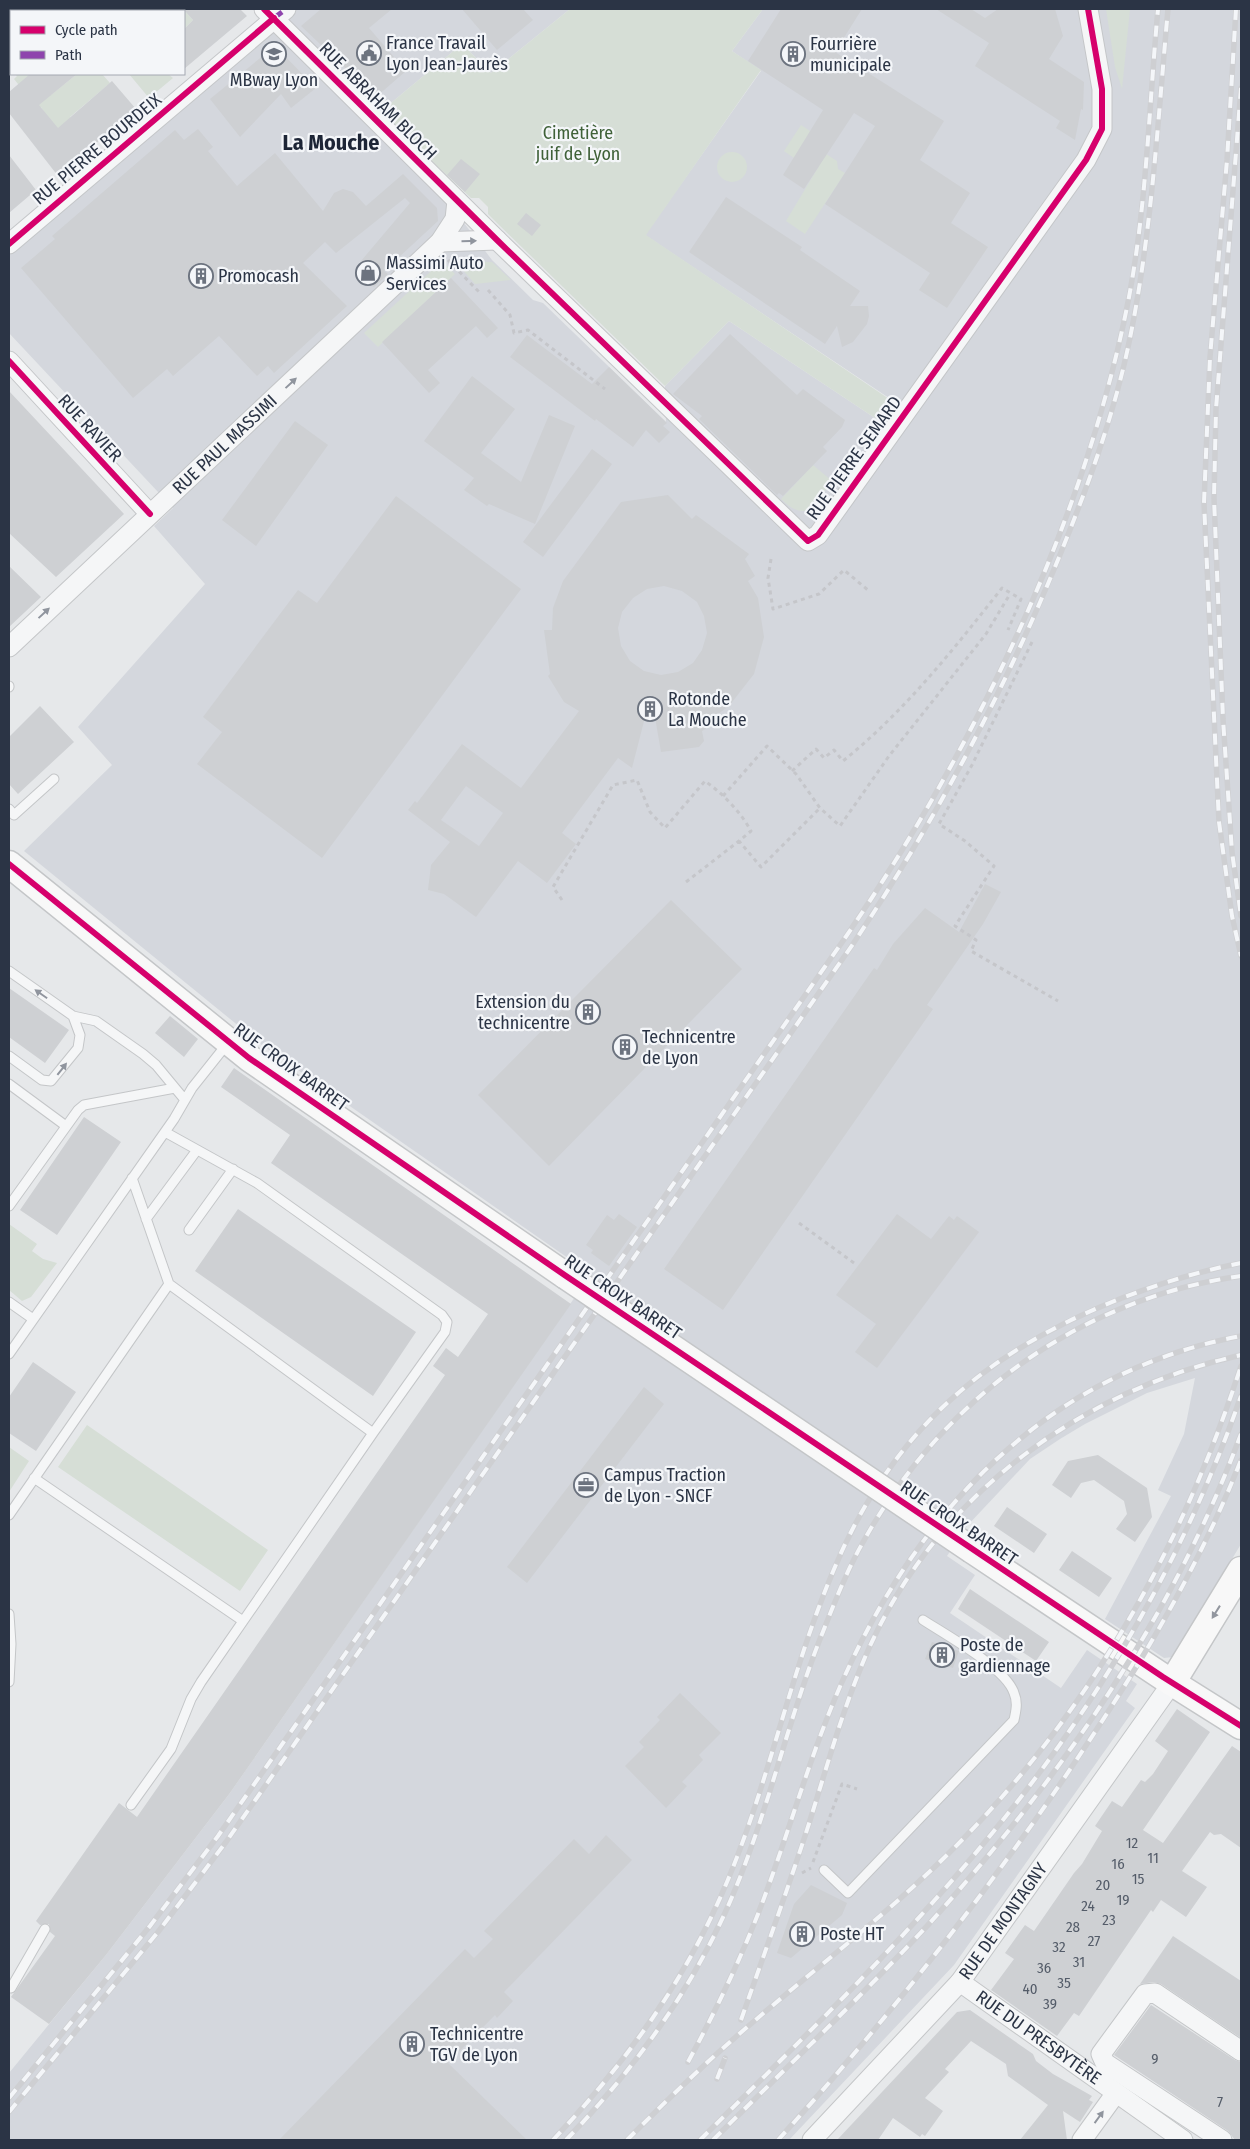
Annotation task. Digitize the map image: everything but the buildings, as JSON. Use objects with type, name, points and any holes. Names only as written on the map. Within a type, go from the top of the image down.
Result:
[{"type":"street","name":"RUE PIERRE SEMARD","points":[[471,215],[808,541],[818,535],[1086,160],[1102,129],[1102,89],[1088,9]]},
{"type":"street","name":"RUE ABRAHAM BLOCH","points":[[275,12],[471,215]]},
{"type":"street","name":"RUE PIERRE BOURDEIX","points":[[9,244],[275,12]]},
{"type":"street","name":"RUE PAUL MASSIMI","points":[[9,647],[150,514],[443,250],[455,219],[457,201]]},
{"type":"street","points":[[443,250],[497,240]]},
{"type":"street","name":"RUE RAVIER","points":[[9,361],[150,514]]},
{"type":"street","name":"RUE CROIX BARRET","points":[[9,864],[229,1042],[566,1276],[972,1550],[1172,1683],[1241,1726]]},
{"type":"street","points":[[1172,1683],[1241,1570]]},
{"type":"street","name":"RUE DE MONTAGNY","points":[[812,2140],[960,1982],[1172,1683]]},
{"type":"street","name":"RUE DU PRESBYTÈRE","points":[[960,1982],[1183,2140]]},
{"type":"street","points":[[1222,2140],[1105,2063],[1102,2054],[1144,1994],[1156,1993],[1241,2051]]},
{"type":"street","name":"RUE DU PRESBYTÈRE","points":[[1082,2140],[1116,2093]]},
{"type":"lane","points":[[9,809],[14,815],[54,779]]},
{"type":"lane","points":[[9,971],[73,1016],[96,1021],[156,1065],[185,1100]]},
{"type":"lane","points":[[9,1056],[42,1080],[51,1081],[78,1048],[80,1035],[73,1016]]},
{"type":"lane","points":[[9,1354],[165,1132],[192,1088],[229,1042]]},
{"type":"lane","points":[[9,1084],[66,1126]]},
{"type":"lane","points":[[9,1206],[12,1194],[78,1110],[90,1103],[175,1088]]},
{"type":"lane","points":[[131,1806],[171,1749],[194,1692],[445,1332],[447,1322],[442,1315],[257,1183],[165,1132]]},
{"type":"lane","points":[[146,1220],[197,1150]]},
{"type":"lane","points":[[189,1230],[232,1169]]},
{"type":"lane","points":[[132,1178],[169,1284],[374,1433]]},
{"type":"lane","points":[[9,1515],[169,1284]]},
{"type":"lane","points":[[9,1302],[33,1319]]},
{"type":"lane","points":[[34,1478],[243,1620]]},
{"type":"lane","points":[[9,1614],[11,1644],[9,1682]]},
{"type":"lane","points":[[824,1870],[848,1894],[1014,1720],[1016,1706],[1014,1693],[1008,1680],[995,1668],[923,1620]]},
{"type":"lane","points":[[11,1988],[45,1929]]},
{"type":"path","points":[[443,250],[481,294]]},
{"type":"path","points":[[488,290],[510,315],[514,333],[528,330],[605,389]]},
{"type":"path","points":[[770,559],[768,578],[773,609],[819,594],[844,570],[869,591]]},
{"type":"path","points":[[792,770],[816,749],[824,758],[834,750],[843,761],[871,739],[945,660],[1002,588],[1021,599],[1008,630]]},
{"type":"path","points":[[723,796],[767,746],[792,770],[820,808],[840,826],[889,756],[986,634],[1010,594]]},
{"type":"path","points":[[1032,642],[972,765],[939,824],[966,841],[994,866],[956,926],[976,940],[971,951],[1058,1001]]},
{"type":"path","points":[[562,900],[552,887],[613,785],[637,780],[650,812],[665,828],[705,781],[723,796],[743,818],[751,831],[686,882]]},
{"type":"path","points":[[739,841],[761,867],[820,808]]},
{"type":"path","points":[[799,1223],[854,1263]]},
{"type":"path","points":[[802,1873],[810,1870],[842,1784],[857,1789]]},
{"type":"shaded area","points":[[266,9],[570,9],[491,73],[462,44],[380,112],[492,260],[533,300],[543,303],[666,422],[665,386],[729,321],[884,424],[898,404],[645,235],[761,71],[732,51],[763,9],[1241,9],[1241,1544],[1173,1657],[1164,1658],[1105,1619],[1171,1496],[1158,1490],[1184,1434],[1195,1378],[1147,1393],[1085,1424],[1060,1439],[1030,1459],[967,1526],[947,1556],[975,1575],[950,1613],[1061,1688],[1087,1650],[1137,1684],[1126,1701],[1135,1708],[954,1965],[789,2140],[9,2140],[9,2073],[106,1955],[230,1793],[591,1274],[262,1045],[24,851],[112,765],[78,727],[205,584],[154,526],[173,508],[9,333],[9,241],[273,19]]},
{"type":"green space","points":[[80,9],[151,9],[150,10],[78,10]]},
{"type":"green space","points":[[183,9],[184,10],[160,10]]},
{"type":"green space","name":"Cimetière juif de Lyon","points":[[570,9],[763,9],[732,51],[761,70],[646,235],[898,405],[884,424],[729,321],[665,386],[488,214],[488,207],[479,198],[471,198],[380,112],[462,44],[491,73]]},
{"type":"green space","points":[[1106,9],[1130,9],[1122,89],[1115,67]]},
{"type":"green space","points":[[185,11],[193,20],[185,28]]},
{"type":"green space","points":[[31,75],[51,95],[76,75],[103,75],[110,83],[70,117],[75,123],[59,136],[41,107],[38,109],[14,79],[17,76]]},
{"type":"green space","points":[[130,75],[169,75],[173,78],[149,98]]},
{"type":"green space","points":[[801,125],[828,143],[823,152],[837,161],[838,169],[845,173],[805,234],[786,221],[819,166],[798,152],[794,158],[784,151]]},
{"type":"green space","points":[[732,152],[743,156],[747,167],[743,178],[732,182],[721,178],[717,167],[721,156]]},
{"type":"green space","points":[[442,261],[455,274],[378,347],[364,333]]},
{"type":"green space","points":[[455,261],[492,262],[511,280],[475,284]]},
{"type":"green space","points":[[813,465],[832,481],[816,504],[810,508],[805,511],[790,507],[781,499]]},
{"type":"green space","points":[[9,1224],[37,1244],[32,1251],[43,1259],[57,1263],[31,1297],[22,1301],[9,1290]]},
{"type":"green space","points":[[87,1425],[268,1550],[240,1591],[58,1467]]},
{"type":"green space","points":[[9,1447],[29,1461],[9,1492]]},
{"type":"railway","points":[[9,2098],[150,1926],[218,1836],[845,938],[892,866],[980,712],[1019,631],[1054,549],[1084,465],[1110,381],[1129,297],[1140,225],[1158,9]]},
{"type":"railway","points":[[9,2112],[158,1932],[226,1842],[853,944],[938,807],[988,713],[1034,616],[1088,483],[1116,397],[1130,338],[1144,256],[1154,174],[1168,9]]},
{"type":"railway","points":[[1236,9],[1227,160],[1210,357],[1204,503],[1219,822],[1232,916],[1241,956]]},
{"type":"railway","points":[[1241,88],[1216,409],[1214,498],[1223,719],[1232,852],[1241,916]]},
{"type":"railway","points":[[553,2140],[605,2081],[652,2019],[693,1953],[711,1918],[742,1844],[804,1650],[832,1574],[855,1524],[882,1479],[912,1439],[946,1404],[984,1372],[1026,1344],[1072,1320],[1151,1287],[1241,1263]]},
{"type":"railway","points":[[566,2140],[635,2061],[675,2005],[710,1944],[725,1913],[752,1846],[796,1707],[820,1639],[856,1555],[894,1492],[932,1445],[974,1402],[1020,1365],[1070,1333],[1124,1307],[1181,1288],[1241,1276]]},
{"type":"railway","points":[[688,2062],[725,1989],[750,1933],[769,1885],[819,1739],[842,1682],[873,1619],[910,1560],[951,1506],[998,1458],[1051,1416],[1108,1381],[1172,1354],[1241,1336]]},
{"type":"railway","points":[[741,2020],[796,1862],[842,1717],[860,1669],[899,1591],[935,1541],[976,1497],[1021,1457],[1071,1423],[1125,1394],[1182,1372],[1241,1355]]},
{"type":"railway","points":[[627,2140],[720,2051],[876,1920],[924,1877],[997,1803],[1043,1747],[1085,1689],[1124,1628],[1158,1566],[1190,1501],[1217,1434],[1241,1366]]},
{"type":"railway","points":[[700,2140],[916,1921],[984,1843],[1063,1740],[1133,1631],[1164,1574],[1218,1457],[1241,1396]]},
{"type":"railway","points":[[713,2140],[902,1953],[976,1870],[1023,1813],[1067,1754],[1147,1632],[1182,1568],[1213,1502],[1241,1434]]},
{"type":"railway","points":[[778,2140],[849,2060],[917,1978],[1014,1850],[1073,1765],[1153,1639],[1200,1551],[1222,1506],[1241,1460]]},
{"type":"railway","points":[[717,2079],[725,2058]]},
{"type":"marked path","points":[[274,18],[286,9]]},
{"type":"cycle path","points":[[264,9],[497,240],[808,541],[818,535],[1086,160],[1102,129],[1102,89],[1088,9]]},
{"type":"cycle path","points":[[9,244],[274,18]]},
{"type":"cycle path","points":[[9,361],[150,514]]},
{"type":"cycle path","points":[[9,864],[249,1058],[566,1276],[1163,1677],[1241,1726]]},
{"type":"place","name":"France Travail Lyon Jean-Jaurès","points":[[369,53]]},
{"type":"place","name":"MBway Lyon","points":[[274,54]]},
{"type":"place","name":"Fourrière municipale","points":[[793,54]]},
{"type":"place","name":"Massimi Auto Services","points":[[368,273]]},
{"type":"place","name":"Promocash","points":[[201,276]]},
{"type":"place","name":"Rotonde La Mouche","points":[[650,709]]},
{"type":"place","name":"Extension du technicentre","points":[[588,1012]]},
{"type":"place","name":"Technicentre de Lyon","points":[[625,1047]]},
{"type":"place","name":"Campus Traction de Lyon - SNCF","points":[[586,1485]]},
{"type":"place","name":"Poste de gardiennage","points":[[942,1655]]},
{"type":"place","name":"Poste HT","points":[[802,1934]]},
{"type":"place","name":"Technicentre TGV de Lyon","points":[[412,2044]]},
{"type":"district","name":"La Mouche","points":[[331,142]]}]
